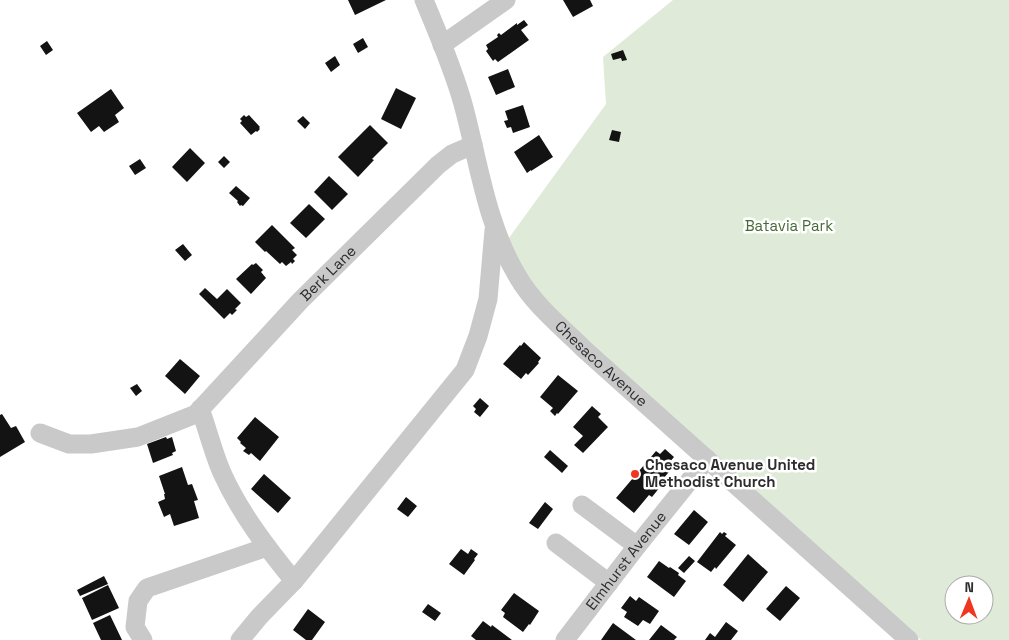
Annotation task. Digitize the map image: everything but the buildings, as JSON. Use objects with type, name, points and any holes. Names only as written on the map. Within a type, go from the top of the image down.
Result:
[{"type":"street","name":"Chesaco Avenue","points":[[424,0],[462,103],[494,229],[508,258],[529,293],[585,350],[909,640]]},
{"type":"street","points":[[442,45],[506,0]]},
{"type":"street","name":"Berk Lane","points":[[198,412],[300,301],[438,164],[452,154],[473,146]]},
{"type":"street","points":[[240,640],[259,616],[294,581],[465,370],[478,336],[488,299],[494,229]]},
{"type":"street","points":[[40,433],[69,444],[91,444],[138,437],[198,412],[223,475],[244,512],[266,547],[294,581]]},
{"type":"street","name":"Elmhurst Avenue","points":[[565,640],[707,459]]},
{"type":"street","points":[[582,505],[637,546]]},
{"type":"street","points":[[556,544],[609,583]]},
{"type":"street","points":[[143,640],[135,627],[138,601],[147,588],[266,547]]},
{"type":"green space","name":"Batavia Park","points":[[673,0],[1009,0],[1009,640],[921,640],[547,306],[506,242],[606,104],[603,57]]},
{"type":"place","name":"Chesaco Avenue United Methodist Church","points":[[635,474]]}]
